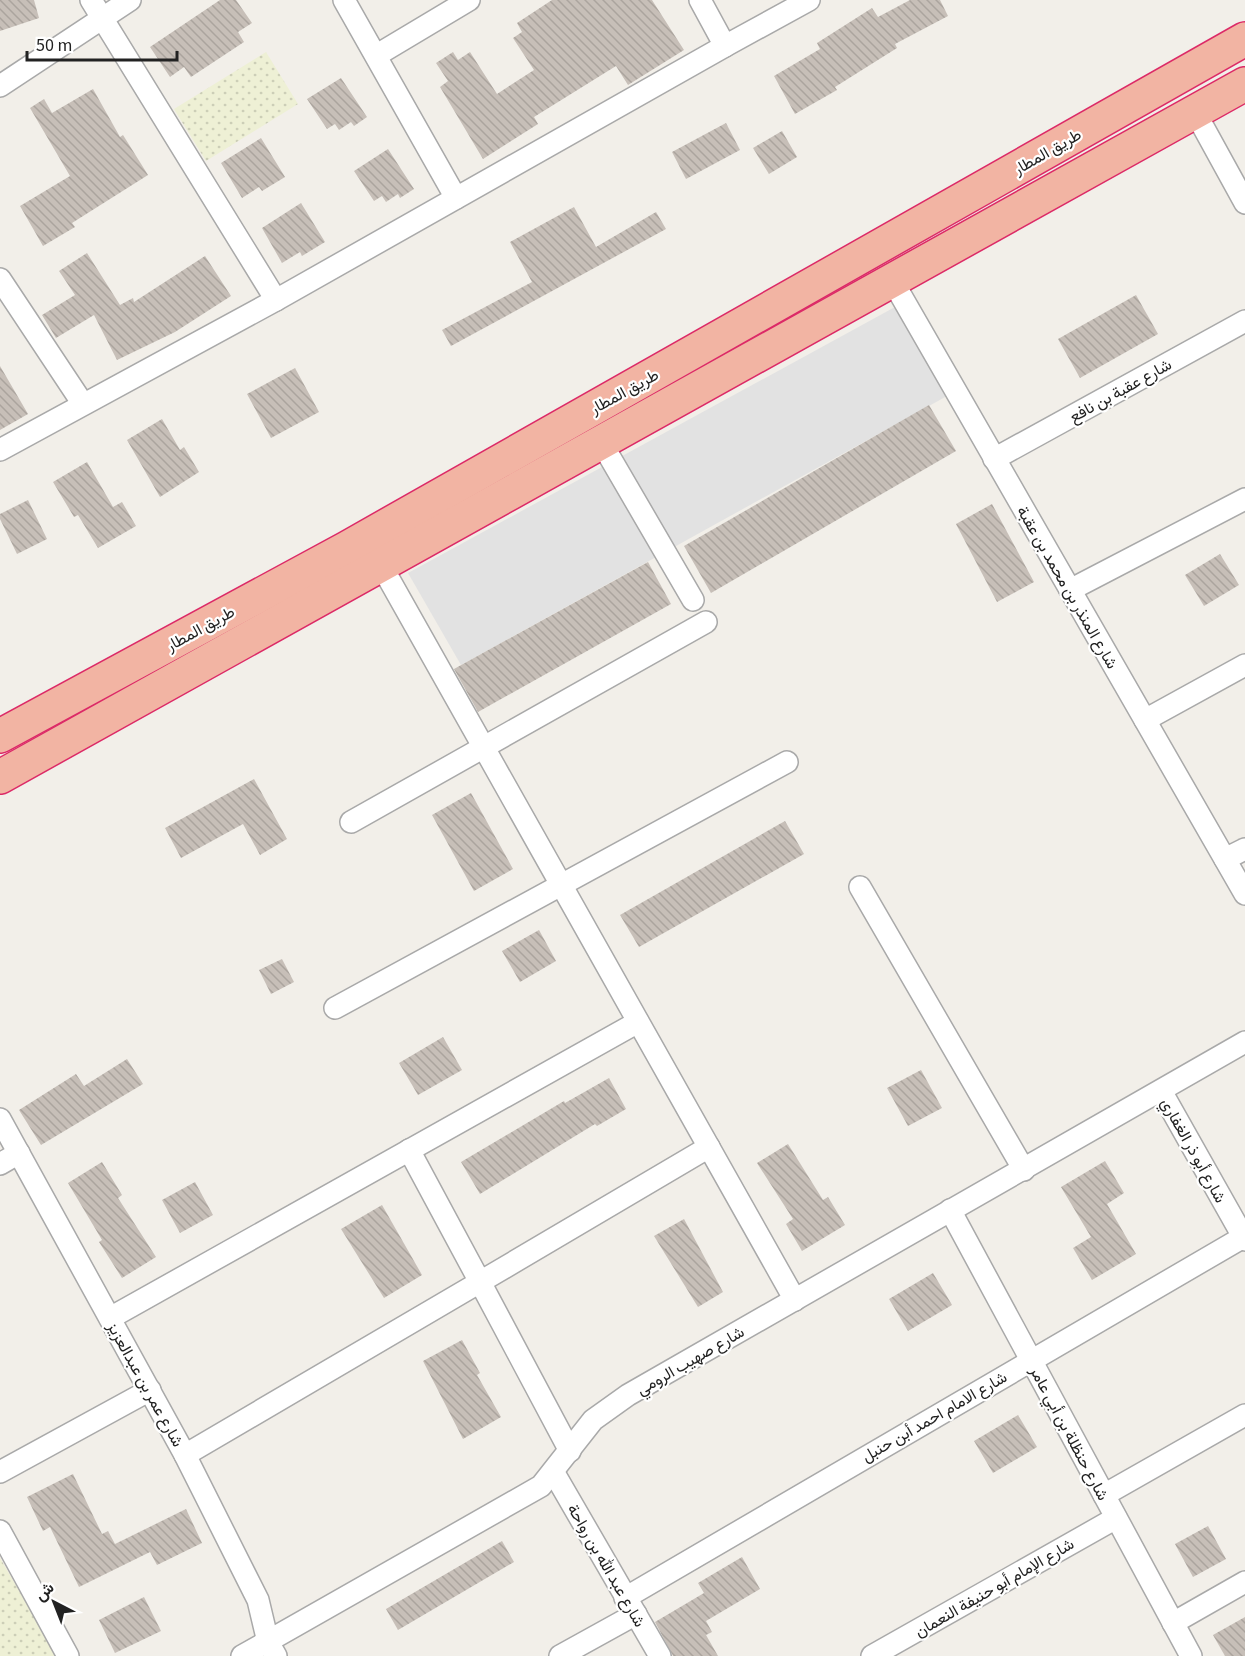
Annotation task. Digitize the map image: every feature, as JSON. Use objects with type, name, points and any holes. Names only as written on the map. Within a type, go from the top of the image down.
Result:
[{"type":"highway","name":"طريق المطار","points":[[0,736],[347,548],[1245,39]]},
{"type":"highway","name":"طريق المطار","points":[[0,777],[1245,84]]},
{"type":"street","points":[[0,86],[96,9],[130,0]]},
{"type":"street","points":[[344,0],[456,198]]},
{"type":"street","points":[[377,55],[469,0]]},
{"type":"street","points":[[700,0],[725,46]]},
{"type":"street","points":[[0,450],[276,300],[809,0]]},
{"type":"street","points":[[96,9],[276,300]]},
{"type":"street","points":[[1195,112],[1245,203]]},
{"type":"street","points":[[0,279],[83,404]]},
{"type":"street","name":"شارع المنذر بن محمد بن عقبة","points":[[892,280],[1245,894]]},
{"type":"street","name":"شارع عقبة بن نافع","points":[[994,459],[1245,321]]},
{"type":"street","points":[[601,442],[693,600]]},
{"type":"street","points":[[1070,590],[1245,499]]},
{"type":"street","points":[[381,565],[795,1300]]},
{"type":"street","points":[[351,822],[706,622]]},
{"type":"street","points":[[1145,720],[1245,664]]},
{"type":"street","points":[[335,1008],[787,762]]},
{"type":"street","points":[[1225,860],[1245,849]]},
{"type":"street","points":[[860,887],[1024,1170]]},
{"type":"street","points":[[110,1318],[639,1022]]},
{"type":"street","name":"شارع صهيب الرومي","points":[[242,1656],[272,1649],[541,1486],[554,1473],[593,1420],[628,1395],[1245,1042]]},
{"type":"street","name":"شارع أبو ذر الغفاري","points":[[1161,1091],[1244,1238]]},
{"type":"street","name":"شارع عمر بن عبدالعزيز","points":[[0,1119],[185,1455],[258,1600],[272,1649]]},
{"type":"street","points":[[185,1455],[709,1147]]},
{"type":"street","points":[[410,1150],[570,1451]]},
{"type":"street","points":[[0,1164],[19,1154]]},
{"type":"street","name":"شارع حنظلة بن أبي عامر","points":[[950,1210],[1191,1656]]},
{"type":"street","name":"شارع الامام احمد أبن حنبل","points":[[560,1656],[630,1606],[1030,1359],[1244,1238]]},
{"type":"street","points":[[0,1472],[150,1390]]},
{"type":"street","points":[[1104,1495],[1245,1415]]},
{"type":"street","name":"شارع عبد الله بن رواحة","points":[[554,1473],[660,1656]]},
{"type":"street","name":"شارع الإمام أبو حنيفة النعمان","points":[[872,1656],[1116,1518]]},
{"type":"street","points":[[0,1531],[68,1656]]},
{"type":"street","points":[[1173,1623],[1245,1582]]},
{"type":"green space","points":[[266,52],[298,104],[206,161],[174,109]]},
{"type":"green space","points":[[0,1558],[57,1656],[0,1656]]},
{"type":"shaded area","points":[[895,307],[947,396],[461,665],[408,573]]},
{"type":"building","points":[[0,0],[34,0],[39,18],[0,31]]},
{"type":"building","points":[[220,0],[236,0],[252,23],[238,32],[244,42],[191,77],[184,67],[170,77],[150,47]]},
{"type":"building","points":[[552,0],[652,0],[684,50],[628,85],[616,66],[534,117],[538,124],[483,159],[440,87],[448,81],[436,63],[453,52],[458,60],[470,52],[497,94],[534,70],[513,38],[522,32],[517,23]]},
{"type":"building","points":[[910,0],[940,0],[948,16],[895,44],[897,48],[835,87],[837,90],[795,114],[774,76],[820,49],[817,43],[872,8],[878,17]]},
{"type":"building","points":[[341,78],[367,117],[354,126],[351,122],[339,130],[335,124],[327,129],[307,99]]},
{"type":"building","points":[[93,89],[120,137],[123,135],[148,175],[72,223],[75,227],[43,246],[20,206],[70,176],[30,108],[44,99],[52,113]]},
{"type":"building","points":[[726,123],[740,150],[686,179],[672,152]]},
{"type":"building","points":[[782,131],[797,157],[769,174],[753,148]]},
{"type":"building","points":[[261,138],[285,177],[262,191],[259,187],[242,198],[221,163]]},
{"type":"building","points":[[388,149],[414,189],[400,198],[398,194],[386,202],[382,196],[374,201],[354,171]]},
{"type":"building","points":[[301,203],[325,242],[302,256],[300,252],[282,263],[262,228]]},
{"type":"building","points":[[574,207],[596,247],[656,212],[666,229],[451,346],[442,330],[532,282],[510,242]]},
{"type":"building","points":[[87,253],[120,305],[133,298],[134,302],[205,256],[231,296],[175,332],[117,360],[94,315],[56,338],[42,315],[75,295],[59,271]]},
{"type":"building","points":[[1136,295],[1158,334],[1080,378],[1058,339]]},
{"type":"building","points":[[0,366],[28,414],[0,430]]},
{"type":"building","points":[[295,368],[319,412],[271,438],[247,394]]},
{"type":"building","points":[[929,405],[956,451],[711,593],[684,546]]},
{"type":"building","points":[[162,419],[180,450],[184,447],[199,472],[160,497],[127,440]]},
{"type":"building","points":[[87,462],[113,507],[122,502],[136,526],[98,548],[78,515],[74,517],[53,482]]},
{"type":"building","points":[[28,500],[47,539],[17,554],[0,519],[0,514]]},
{"type":"building","points":[[992,504],[1034,582],[997,602],[956,524]]},
{"type":"building","points":[[1220,554],[1239,585],[1204,606],[1185,575]]},
{"type":"building","points":[[648,562],[671,604],[478,712],[454,669]]},
{"type":"building","points":[[254,779],[287,839],[260,855],[243,824],[181,858],[165,828]]},
{"type":"building","points":[[471,793],[513,869],[474,891],[432,815]]},
{"type":"building","points":[[785,821],[804,854],[639,947],[620,915]]},
{"type":"building","points":[[539,930],[556,961],[520,982],[502,951]]},
{"type":"building","points":[[282,959],[294,982],[271,994],[259,970]]},
{"type":"building","points":[[443,1037],[462,1070],[418,1095],[399,1063]]},
{"type":"building","points":[[127,1059],[143,1084],[41,1145],[19,1110],[76,1074],[84,1086]]},
{"type":"building","points":[[921,1070],[942,1108],[908,1126],[887,1088]]},
{"type":"building","points":[[609,1078],[626,1109],[597,1126],[595,1124],[480,1194],[461,1162],[564,1101],[565,1103]]},
{"type":"building","points":[[788,1144],[823,1200],[828,1197],[845,1225],[802,1251],[786,1224],[793,1219],[757,1163]]},
{"type":"building","points":[[1105,1161],[1124,1193],[1107,1204],[1136,1254],[1092,1280],[1073,1248],[1091,1237],[1061,1187]]},
{"type":"building","points":[[102,1162],[122,1195],[118,1198],[156,1257],[122,1278],[99,1242],[102,1240],[68,1183]]},
{"type":"building","points":[[195,1182],[213,1215],[180,1233],[162,1200]]},
{"type":"building","points":[[382,1205],[422,1275],[384,1298],[341,1229]]},
{"type":"building","points":[[684,1219],[723,1292],[698,1307],[654,1236]]},
{"type":"building","points":[[933,1273],[952,1305],[908,1331],[889,1299]]},
{"type":"building","points":[[462,1340],[480,1373],[477,1375],[501,1417],[463,1439],[423,1361]]},
{"type":"building","points":[[1018,1415],[1037,1447],[993,1473],[974,1441]]},
{"type":"building","points":[[73,1474],[102,1534],[108,1531],[115,1544],[186,1509],[202,1543],[157,1565],[150,1552],[79,1587],[50,1527],[43,1531],[27,1497]]},
{"type":"building","points":[[1208,1526],[1226,1559],[1193,1577],[1175,1544]]},
{"type":"building","points":[[502,1541],[514,1562],[398,1630],[386,1609]]},
{"type":"building","points":[[742,1557],[760,1589],[706,1621],[712,1632],[706,1635],[718,1656],[673,1656],[655,1622],[704,1593],[698,1583]]},
{"type":"building","points":[[144,1597],[161,1631],[115,1653],[99,1620]]},
{"type":"building","points":[[1245,1617],[1245,1656],[1225,1656],[1213,1635]]}]
